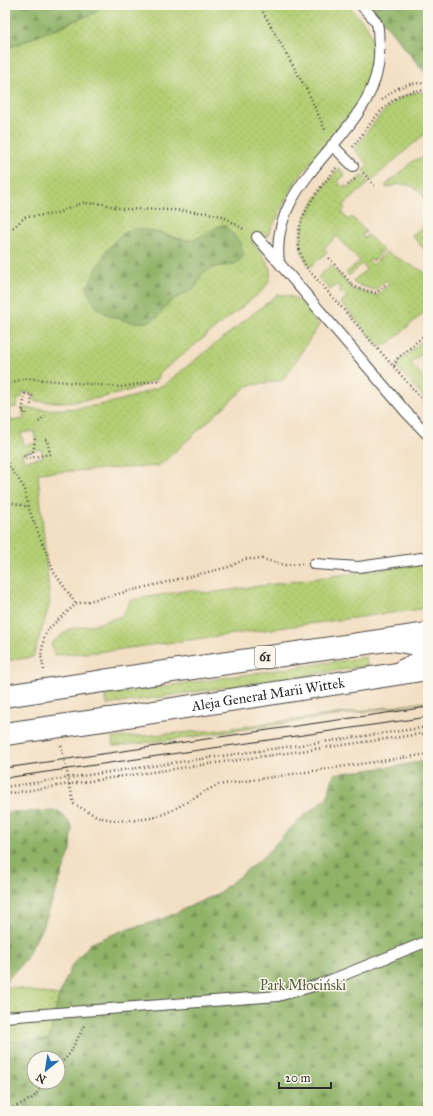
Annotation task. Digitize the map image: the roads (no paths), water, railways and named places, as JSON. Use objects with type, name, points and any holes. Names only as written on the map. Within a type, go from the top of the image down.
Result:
[{"type":"main road","name":"61","points":[[5,696],[428,634]]},
{"type":"main road","name":"Aleja Generał Marii Wittek","points":[[5,734],[428,669]]},
{"type":"lane","points":[[278,262],[276,246],[282,222],[300,187],[363,106],[372,90],[377,75],[380,56],[377,24],[361,5]]},
{"type":"lane","points":[[332,145],[353,166]]},
{"type":"lane","points":[[257,237],[370,370],[428,435]]},
{"type":"lane","points":[[314,564],[359,568],[428,557]]},
{"type":"lane","points":[[368,643],[428,652],[376,678]]},
{"type":"lane","points":[[5,1017],[92,1012],[278,996],[322,984],[428,941]]},
{"type":"tram line","points":[[5,768],[428,707]]},
{"type":"tram line","points":[[5,778],[428,717]]},
{"type":"park label","name":"Park Młociński","points":[[303,985]]}]
